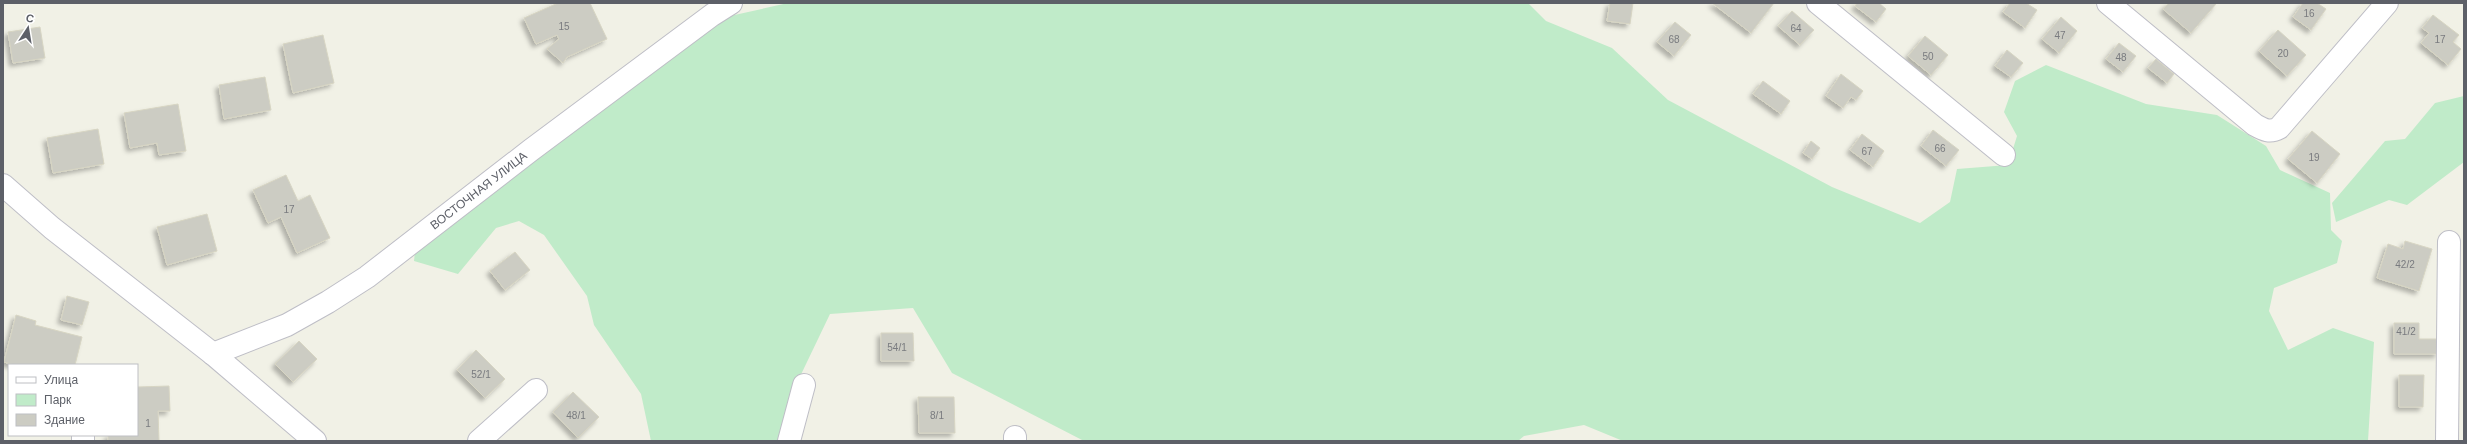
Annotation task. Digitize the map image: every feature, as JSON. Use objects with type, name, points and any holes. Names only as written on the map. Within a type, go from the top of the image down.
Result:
[{"type":"street","name":"ВОСТОЧНАЯ УЛИЦА","points":[[213,354],[287,324],[328,302],[367,277],[531,150],[712,15],[731,3]]},
{"type":"street","points":[[1818,3],[2004,156]]},
{"type":"street","points":[[2108,3],[2255,125],[2264,130],[2273,131],[2279,128],[2387,3]]},
{"type":"street","points":[[3,185],[52,228],[213,354],[315,441]]},
{"type":"street","points":[[2447,441],[2449,242]]},
{"type":"street","points":[[789,441],[804,385]]},
{"type":"street","points":[[479,441],[536,390]]},
{"type":"green space","points":[[788,3],[1528,3],[1546,21],[1612,48],[1668,100],[1832,187],[1920,223],[1950,202],[1957,169],[2008,165],[2017,136],[2004,112],[2015,81],[2046,65],[2146,104],[2217,115],[2266,146],[2280,170],[2330,193],[2331,230],[2342,241],[2337,263],[2274,288],[2269,311],[2288,350],[2333,328],[2374,342],[2368,441],[1623,441],[1584,425],[1524,436],[1518,441],[1084,441],[952,373],[913,308],[830,314],[795,387],[782,441],[651,441],[641,394],[594,325],[587,296],[544,235],[519,221],[496,228],[458,274],[414,261],[416,242],[593,118],[618,82],[730,16]]},
{"type":"green space","points":[[2464,96],[2464,162],[2407,205],[2389,200],[2336,222],[2332,203],[2385,141],[2405,139],[2435,103]]},
{"type":"building","points":[[558,3],[590,3],[607,39],[567,57],[563,63],[547,49],[559,39],[557,35],[536,44],[524,18]]},
{"type":"building","points":[[1610,3],[1633,3],[1630,24],[1607,21]]},
{"type":"building","points":[[1712,3],[1774,3],[1751,33]]},
{"type":"building","points":[[1857,3],[1879,3],[1886,9],[1876,22],[1855,6]]},
{"type":"building","points":[[2010,3],[2026,3],[2037,10],[2025,28],[2003,12]]},
{"type":"building","points":[[2169,3],[2216,4],[2191,33],[2163,9]]},
{"type":"building","points":[[2303,3],[2317,3],[2326,9],[2311,30],[2293,17]]},
{"type":"building","points":[[1792,11],[1814,30],[1800,45],[1778,26]]},
{"type":"building","points":[[2433,15],[2459,35],[2453,42],[2461,49],[2448,65],[2421,43],[2429,33],[2422,28]]},
{"type":"building","points":[[2061,17],[2077,31],[2059,53],[2042,39]]},
{"type":"building","points":[[1675,22],[1691,35],[1674,56],[1657,42]]},
{"type":"building","points":[[40,27],[45,58],[13,63],[8,32]]},
{"type":"building","points":[[2278,30],[2306,55],[2287,76],[2259,51]]},
{"type":"building","points":[[323,35],[334,83],[293,93],[283,44]]},
{"type":"building","points":[[1925,36],[1948,55],[1931,75],[1908,56]]},
{"type":"building","points":[[2119,43],[2136,56],[2123,72],[2106,59]]},
{"type":"building","points":[[2007,50],[2023,63],[2011,77],[1995,66]]},
{"type":"building","points":[[2156,59],[2174,74],[2167,83],[2148,68]]},
{"type":"building","points":[[1841,74],[1863,91],[1856,100],[1851,97],[1843,108],[1826,96]]},
{"type":"building","points":[[265,77],[271,110],[224,119],[219,85]]},
{"type":"building","points":[[1763,81],[1790,101],[1781,114],[1753,94]]},
{"type":"building","points":[[178,104],[186,151],[159,155],[157,143],[130,148],[124,113]]},
{"type":"building","points":[[98,129],[104,164],[53,173],[47,138]]},
{"type":"building","points":[[1933,130],[1959,150],[1946,166],[1921,146]]},
{"type":"building","points":[[2312,131],[2340,154],[2317,183],[2288,159]]},
{"type":"building","points":[[1862,134],[1884,151],[1873,167],[1850,150]]},
{"type":"building","points":[[1811,141],[1820,148],[1812,159],[1803,153]]},
{"type":"building","points":[[286,175],[298,201],[310,195],[330,238],[297,253],[281,217],[268,223],[253,190]]},
{"type":"building","points":[[207,214],[217,251],[167,265],[157,227]]},
{"type":"building","points":[[2405,241],[2432,249],[2419,291],[2377,278],[2388,244],[2403,249]]},
{"type":"building","points":[[515,252],[530,270],[505,290],[490,271]]},
{"type":"building","points":[[67,296],[89,302],[82,325],[61,320]]},
{"type":"building","points":[[16,315],[36,321],[35,325],[82,337],[75,364],[11,364],[4,362]]},
{"type":"building","points":[[2394,323],[2419,323],[2419,339],[2438,339],[2438,354],[2394,354]]},
{"type":"building","points":[[881,333],[913,333],[914,361],[881,361]]},
{"type":"building","points":[[299,341],[317,359],[293,382],[275,364]]},
{"type":"building","points":[[476,350],[505,379],[485,398],[457,370]]},
{"type":"building","points":[[2399,375],[2424,375],[2423,407],[2399,407]]},
{"type":"building","points":[[169,386],[170,411],[158,411],[159,441],[108,441],[108,436],[138,436],[138,387]]},
{"type":"building","points":[[573,392],[599,417],[578,438],[553,412]]},
{"type":"building","points":[[918,397],[954,397],[955,433],[919,433]]}]
